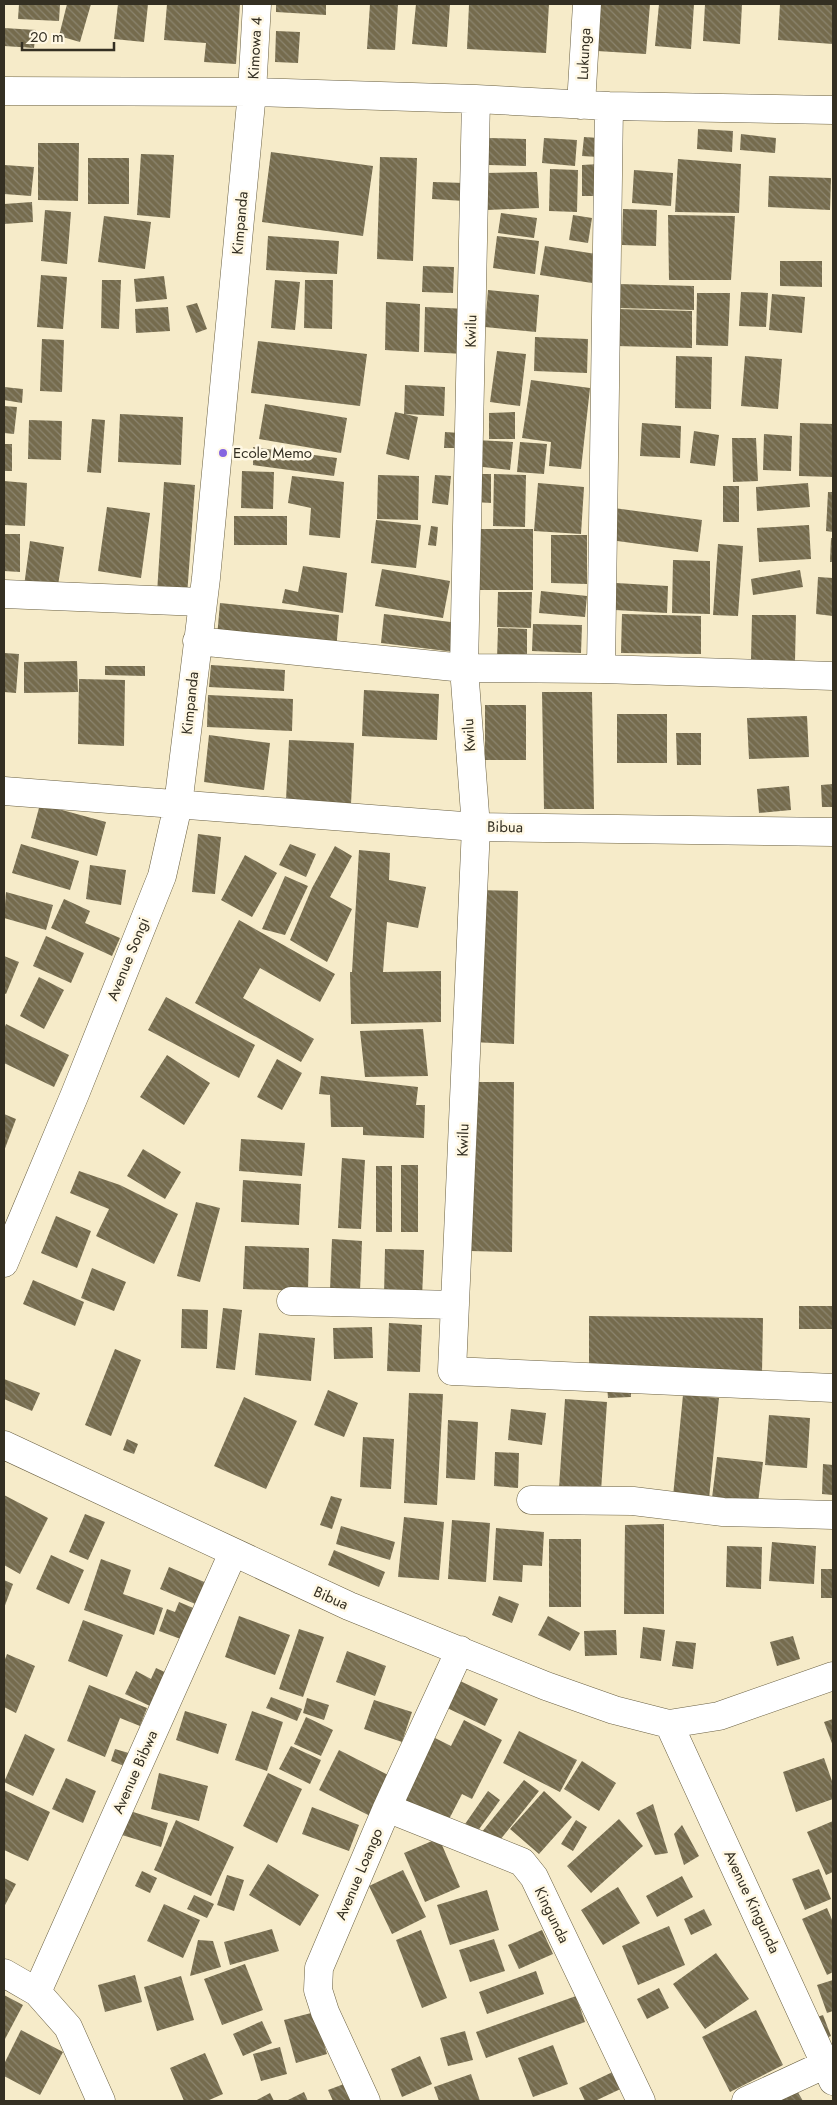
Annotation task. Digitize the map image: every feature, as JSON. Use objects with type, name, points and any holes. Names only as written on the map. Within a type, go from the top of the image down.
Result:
[{"type":"street","name":"Kimowa 4","points":[[252,92],[257,4]]},
{"type":"street","name":"Lukunga","points":[[581,105],[586,4]]},
{"type":"street","points":[[4,91],[252,92],[476,99],[609,106],[833,110]]},
{"type":"street","name":"Kimpanda","points":[[178,805],[201,602],[208,559],[252,92]]},
{"type":"street","name":"Kwilu","points":[[476,99],[464,668],[476,827],[452,1371],[833,1388]]},
{"type":"street","points":[[601,669],[609,106]]},
{"type":"street","points":[[4,594],[201,602]]},
{"type":"street","points":[[197,641],[464,668],[601,669],[833,676]]},
{"type":"street","points":[[7,799],[178,805]]},
{"type":"street","name":"Bibua","points":[[178,805],[476,827],[833,832]]},
{"type":"street","name":"Avenue Songi","points":[[4,1264],[75,1094],[162,876],[178,805]]},
{"type":"street","points":[[291,1302],[455,1305]]},
{"type":"street","name":"Bibua","points":[[4,1445],[349,1606],[546,1686],[614,1710],[669,1724]]},
{"type":"street","points":[[531,1500],[633,1500],[723,1512],[833,1515]]},
{"type":"street","name":"Avenue Bibwa","points":[[37,1992],[232,1553]]},
{"type":"street","name":"Avenue Loango","points":[[366,2101],[325,2012],[318,1990],[319,1968],[387,1808],[460,1650]]},
{"type":"street","points":[[669,1724],[719,1716],[833,1676]]},
{"type":"street","name":"Avenue Kingunda","points":[[669,1724],[830,2073]]},
{"type":"street","name":"Kingunda","points":[[387,1808],[522,1862],[534,1877],[641,2101]]},
{"type":"street","points":[[4,1973],[37,1992],[68,2027],[101,2101]]},
{"type":"street","points":[[746,2101],[830,2073]]},
{"type":"building","points":[[19,4],[60,4],[59,21],[18,19]]},
{"type":"building","points":[[67,4],[91,4],[80,42],[59,36]]},
{"type":"building","points":[[118,4],[148,4],[144,42],[114,39]]},
{"type":"building","points":[[167,4],[240,4],[236,64],[204,62],[206,43],[164,40]]},
{"type":"building","points":[[276,4],[326,4],[326,15],[276,12]]},
{"type":"building","points":[[370,4],[398,4],[395,50],[367,49]]},
{"type":"building","points":[[416,4],[450,4],[447,47],[412,44]]},
{"type":"building","points":[[469,4],[549,4],[546,53],[467,49]]},
{"type":"building","points":[[600,4],[650,4],[646,54],[597,51]]},
{"type":"building","points":[[659,4],[694,4],[691,49],[655,46]]},
{"type":"building","points":[[705,4],[742,4],[740,44],[703,41]]},
{"type":"building","points":[[780,4],[833,4],[833,44],[778,40]]},
{"type":"building","points":[[4,28],[36,30],[34,48],[4,46]]},
{"type":"building","points":[[276,31],[300,32],[298,63],[275,62]]},
{"type":"building","points":[[698,129],[733,131],[732,152],[697,149]]},
{"type":"building","points":[[741,134],[776,138],[775,153],[740,150]]},
{"type":"building","points":[[584,137],[599,138],[598,157],[582,156]]},
{"type":"building","points":[[488,138],[526,139],[526,166],[488,165]]},
{"type":"building","points":[[544,138],[577,140],[575,166],[542,163]]},
{"type":"building","points":[[38,143],[79,143],[78,201],[38,200]]},
{"type":"building","points":[[271,152],[373,166],[363,236],[262,222]]},
{"type":"building","points":[[141,154],[174,155],[170,218],[137,215]]},
{"type":"building","points":[[380,157],[417,158],[413,261],[377,259]]},
{"type":"building","points":[[88,158],[129,158],[129,204],[88,204]]},
{"type":"building","points":[[678,159],[741,164],[739,213],[675,212]]},
{"type":"building","points":[[599,164],[599,196],[582,196],[582,165]]},
{"type":"building","points":[[4,165],[34,167],[31,196],[4,194]]},
{"type":"building","points":[[550,169],[578,170],[577,212],[549,211]]},
{"type":"building","points":[[634,170],[673,173],[671,206],[632,203]]},
{"type":"building","points":[[537,172],[539,208],[487,210],[486,173]]},
{"type":"building","points":[[769,176],[831,178],[830,210],[768,207]]},
{"type":"building","points":[[433,182],[465,183],[464,201],[432,199]]},
{"type":"building","points":[[32,202],[33,222],[4,224],[4,204]]},
{"type":"building","points":[[623,209],[657,210],[656,246],[622,245]]},
{"type":"building","points":[[45,210],[71,212],[67,264],[41,261]]},
{"type":"building","points":[[501,213],[537,218],[534,238],[498,233]]},
{"type":"building","points":[[573,215],[592,218],[588,243],[569,240]]},
{"type":"building","points":[[668,215],[735,216],[731,280],[669,280]]},
{"type":"building","points":[[104,216],[151,222],[145,269],[98,262]]},
{"type":"building","points":[[268,236],[339,241],[337,274],[266,270]]},
{"type":"building","points":[[497,236],[539,241],[535,274],[493,268]]},
{"type":"building","points":[[545,246],[596,254],[592,283],[540,275]]},
{"type":"building","points":[[780,261],[822,261],[822,287],[780,286]]},
{"type":"building","points":[[423,266],[454,267],[453,293],[422,292]]},
{"type":"building","points":[[41,275],[67,277],[63,329],[37,327]]},
{"type":"building","points":[[164,276],[167,299],[136,302],[134,279]]},
{"type":"building","points":[[102,280],[121,280],[119,329],[101,328]]},
{"type":"building","points":[[275,280],[300,282],[295,330],[271,328]]},
{"type":"building","points":[[305,280],[333,280],[332,329],[304,328]]},
{"type":"building","points":[[618,284],[694,286],[694,310],[617,308]]},
{"type":"building","points":[[488,290],[539,295],[536,332],[485,327]]},
{"type":"building","points":[[741,292],[768,293],[766,327],[739,326]]},
{"type":"building","points":[[697,293],[730,293],[728,346],[696,345]]},
{"type":"building","points":[[772,294],[805,297],[802,333],[769,330]]},
{"type":"building","points":[[386,302],[420,304],[419,352],[385,350]]},
{"type":"building","points":[[197,303],[207,329],[196,333],[186,306]]},
{"type":"building","points":[[168,307],[170,331],[136,333],[135,309]]},
{"type":"building","points":[[425,307],[467,309],[465,354],[424,352]]},
{"type":"building","points":[[617,309],[692,311],[692,348],[616,346]]},
{"type":"building","points":[[535,337],[588,339],[587,373],[534,371]]},
{"type":"building","points":[[42,339],[64,340],[62,392],[40,391]]},
{"type":"building","points":[[258,341],[367,354],[360,406],[251,393]]},
{"type":"building","points":[[497,351],[526,354],[520,406],[490,402]]},
{"type":"building","points":[[676,356],[712,357],[711,409],[675,408]]},
{"type":"building","points":[[745,356],[782,359],[778,409],[741,406]]},
{"type":"building","points":[[531,380],[590,388],[581,469],[549,466],[551,442],[522,438]]},
{"type":"building","points":[[405,385],[445,387],[444,416],[405,414],[418,417],[409,460],[386,454],[395,412],[404,414]]},
{"type":"building","points":[[4,387],[23,389],[22,403],[4,400]]},
{"type":"building","points":[[265,404],[347,418],[341,453],[259,439]]},
{"type":"building","points":[[4,406],[17,407],[14,434],[4,433]]},
{"type":"building","points":[[515,412],[515,439],[489,439],[489,413]]},
{"type":"building","points":[[120,414],[183,417],[181,465],[118,462]]},
{"type":"building","points":[[92,419],[105,420],[101,473],[87,472]]},
{"type":"building","points":[[29,420],[62,421],[61,460],[28,459]]},
{"type":"building","points":[[642,423],[681,426],[680,458],[640,456]]},
{"type":"building","points":[[800,423],[833,424],[833,477],[799,476]]},
{"type":"building","points":[[694,431],[719,435],[715,466],[690,463]]},
{"type":"building","points":[[445,432],[460,433],[459,448],[444,448]]},
{"type":"building","points":[[764,434],[792,436],[791,471],[763,470]]},
{"type":"building","points":[[732,438],[756,438],[758,481],[733,482]]},
{"type":"building","points":[[475,440],[513,442],[510,470],[474,466]]},
{"type":"building","points":[[520,442],[547,444],[544,474],[517,472]]},
{"type":"building","points":[[4,444],[12,444],[12,471],[4,471]]},
{"type":"building","points":[[253,447],[337,458],[334,476],[253,465]]},
{"type":"building","points":[[242,471],[274,472],[273,509],[241,508]]},
{"type":"building","points":[[475,474],[491,474],[491,503],[475,502]]},
{"type":"building","points":[[494,474],[526,475],[525,527],[493,526]]},
{"type":"building","points":[[378,475],[419,476],[418,520],[377,519]]},
{"type":"building","points":[[435,475],[451,476],[448,505],[432,503]]},
{"type":"building","points":[[292,476],[344,482],[340,538],[309,535],[311,508],[288,503]]},
{"type":"building","points":[[4,481],[27,483],[25,526],[4,525]]},
{"type":"building","points":[[164,482],[195,485],[187,596],[157,593]]},
{"type":"building","points":[[538,483],[584,487],[581,534],[534,531]]},
{"type":"building","points":[[808,483],[810,507],[757,511],[756,487]]},
{"type":"building","points":[[723,486],[739,486],[739,522],[723,522]]},
{"type":"building","points":[[828,492],[833,492],[833,532],[826,531]]},
{"type":"building","points":[[107,507],[150,513],[141,578],[98,571]]},
{"type":"building","points":[[614,508],[702,520],[698,552],[610,540]]},
{"type":"building","points":[[234,516],[287,516],[287,545],[234,545]]},
{"type":"building","points":[[376,520],[421,525],[416,568],[371,563]]},
{"type":"building","points":[[809,525],[811,559],[759,562],[757,528]]},
{"type":"building","points":[[431,526],[438,527],[436,546],[428,545]]},
{"type":"building","points":[[476,529],[533,529],[533,590],[477,590]]},
{"type":"building","points":[[4,534],[20,534],[20,572],[4,571]]},
{"type":"building","points":[[551,535],[587,535],[587,584],[551,583]]},
{"type":"building","points":[[831,538],[833,538],[833,562],[830,562]]},
{"type":"building","points":[[30,541],[64,547],[56,598],[23,594]]},
{"type":"building","points":[[718,544],[743,546],[738,616],[713,615]]},
{"type":"building","points":[[673,560],[710,561],[710,614],[672,613]]},
{"type":"building","points":[[303,566],[347,573],[343,613],[282,603],[285,589],[298,592]]},
{"type":"building","points":[[382,569],[450,581],[443,618],[375,606]]},
{"type":"building","points":[[800,570],[803,587],[753,595],[751,579]]},
{"type":"building","points":[[818,577],[833,578],[833,616],[816,614]]},
{"type":"building","points":[[616,583],[668,586],[667,613],[615,610]]},
{"type":"building","points":[[541,591],[587,596],[585,617],[539,613]]},
{"type":"building","points":[[498,592],[532,592],[531,628],[497,627]]},
{"type":"building","points":[[220,603],[339,615],[336,651],[217,637]]},
{"type":"building","points":[[384,614],[459,623],[455,652],[381,643]]},
{"type":"building","points":[[622,614],[701,616],[701,654],[621,653]]},
{"type":"building","points":[[752,615],[796,615],[795,661],[751,660]]},
{"type":"building","points":[[533,624],[582,625],[581,653],[532,651]]},
{"type":"building","points":[[498,628],[527,629],[527,660],[497,659]]},
{"type":"building","points":[[4,653],[19,654],[16,693],[4,692]]},
{"type":"building","points":[[77,661],[78,692],[24,693],[24,662]]},
{"type":"building","points":[[211,665],[285,670],[284,691],[209,687]]},
{"type":"building","points":[[105,666],[145,666],[145,676],[105,675]]},
{"type":"building","points":[[79,679],[125,680],[124,746],[78,744]]},
{"type":"building","points":[[364,690],[439,694],[437,740],[362,736]]},
{"type":"building","points":[[542,692],[592,692],[594,809],[544,809]]},
{"type":"building","points":[[208,695],[293,699],[292,731],[207,727]]},
{"type":"building","points":[[485,705],[526,705],[526,760],[485,760]]},
{"type":"building","points":[[617,714],[667,714],[667,763],[617,763]]},
{"type":"building","points":[[807,716],[809,757],[749,759],[747,718]]},
{"type":"building","points":[[676,733],[701,733],[701,765],[677,765]]},
{"type":"building","points":[[209,735],[270,743],[264,790],[204,782]]},
{"type":"building","points":[[289,740],[354,743],[351,804],[286,800]]},
{"type":"building","points":[[833,784],[833,807],[822,807],[821,785]]},
{"type":"building","points":[[789,786],[791,810],[759,813],[757,789]]},
{"type":"building","points":[[40,804],[106,822],[97,856],[31,838]]},
{"type":"building","points":[[198,834],[221,837],[215,894],[192,892]]},
{"type":"building","points":[[21,844],[79,861],[70,890],[12,873]]},
{"type":"building","points":[[290,844],[316,854],[306,877],[279,865]]},
{"type":"building","points":[[335,846],[352,856],[330,897],[352,909],[327,962],[290,940],[312,888]]},
{"type":"building","points":[[359,850],[390,853],[389,880],[426,887],[418,928],[387,922],[383,972],[441,971],[441,1022],[351,1024],[350,972],[352,972]]},
{"type":"building","points":[[245,855],[277,873],[252,917],[221,900]]},
{"type":"building","points":[[90,865],[126,870],[121,905],[86,899]]},
{"type":"building","points":[[285,876],[308,886],[285,935],[262,929]]},
{"type":"building","points":[[475,890],[518,891],[514,1044],[471,1042]]},
{"type":"building","points":[[6,892],[53,905],[46,930],[4,918]]},
{"type":"building","points":[[64,899],[90,911],[85,923],[120,938],[112,956],[51,928]]},
{"type":"building","points":[[239,920],[335,974],[320,1002],[260,968],[243,998],[314,1039],[301,1062],[195,1003]]},
{"type":"building","points":[[46,936],[84,953],[71,983],[33,966]]},
{"type":"building","points":[[4,956],[19,962],[6,994],[4,993]]},
{"type":"building","points":[[39,977],[64,990],[44,1029],[20,1016]]},
{"type":"building","points":[[166,997],[255,1045],[239,1078],[148,1030]]},
{"type":"building","points":[[6,1024],[69,1055],[54,1087],[4,1063],[4,1029]]},
{"type":"building","points":[[423,1029],[428,1076],[365,1077],[360,1031]]},
{"type":"building","points":[[167,1055],[210,1083],[184,1125],[140,1097]]},
{"type":"building","points":[[277,1059],[302,1073],[282,1110],[257,1097]]},
{"type":"building","points":[[321,1076],[418,1087],[416,1105],[425,1105],[424,1138],[363,1135],[363,1127],[331,1127],[330,1095],[319,1094]]},
{"type":"building","points":[[471,1082],[514,1082],[512,1252],[470,1251]]},
{"type":"building","points":[[4,1114],[16,1119],[4,1151]]},
{"type":"building","points":[[241,1139],[305,1143],[302,1176],[239,1171]]},
{"type":"building","points":[[143,1149],[181,1172],[165,1199],[127,1176]]},
{"type":"building","points":[[342,1158],[365,1160],[361,1229],[338,1228]]},
{"type":"building","points":[[401,1165],[418,1165],[418,1232],[401,1232]]},
{"type":"building","points":[[376,1166],[392,1166],[392,1232],[376,1232]]},
{"type":"building","points":[[79,1171],[120,1185],[178,1214],[154,1264],[96,1236],[109,1209],[70,1193]]},
{"type":"building","points":[[243,1180],[301,1184],[299,1225],[241,1222]]},
{"type":"building","points":[[196,1202],[220,1208],[200,1282],[177,1276]]},
{"type":"building","points":[[56,1216],[91,1231],[77,1268],[41,1253]]},
{"type":"building","points":[[332,1239],[362,1241],[360,1291],[330,1290]]},
{"type":"building","points":[[245,1246],[309,1248],[308,1291],[243,1289]]},
{"type":"building","points":[[385,1249],[424,1250],[422,1298],[384,1297]]},
{"type":"building","points":[[92,1268],[126,1282],[114,1311],[81,1298]]},
{"type":"building","points":[[33,1280],[84,1302],[75,1326],[23,1304]]},
{"type":"building","points":[[799,1306],[833,1306],[833,1329],[799,1329]]},
{"type":"building","points":[[223,1308],[242,1310],[235,1370],[216,1368]]},
{"type":"building","points":[[182,1309],[208,1310],[207,1349],[181,1348]]},
{"type":"building","points":[[589,1316],[763,1318],[762,1373],[589,1371]]},
{"type":"building","points":[[389,1323],[422,1325],[420,1372],[387,1371]]},
{"type":"building","points":[[372,1327],[373,1358],[334,1359],[333,1328]]},
{"type":"building","points":[[259,1333],[315,1338],[311,1381],[255,1375]]},
{"type":"building","points":[[115,1349],[141,1360],[111,1436],[85,1425]]},
{"type":"building","points":[[4,1379],[40,1393],[32,1411],[4,1399]]},
{"type":"building","points":[[631,1385],[631,1397],[608,1398],[607,1386]]},
{"type":"building","points":[[328,1390],[358,1403],[344,1437],[314,1425]]},
{"type":"building","points":[[409,1393],[443,1394],[437,1505],[404,1503]]},
{"type":"building","points":[[683,1395],[719,1398],[709,1499],[673,1496]]},
{"type":"building","points":[[244,1397],[297,1421],[266,1489],[214,1466]]},
{"type":"building","points":[[565,1399],[607,1402],[601,1491],[559,1488]]},
{"type":"building","points":[[511,1409],[546,1413],[542,1445],[508,1440]]},
{"type":"building","points":[[769,1415],[810,1418],[807,1468],[765,1465]]},
{"type":"building","points":[[448,1420],[478,1422],[475,1480],[446,1478]]},
{"type":"building","points":[[363,1437],[394,1439],[391,1489],[360,1487]]},
{"type":"building","points":[[127,1439],[138,1444],[134,1454],[123,1450]]},
{"type":"building","points":[[495,1452],[519,1453],[518,1488],[494,1486]]},
{"type":"building","points":[[717,1457],[763,1462],[758,1503],[712,1498]]},
{"type":"building","points":[[823,1464],[833,1465],[833,1495],[822,1494]]},
{"type":"building","points":[[4,1495],[48,1518],[20,1574],[4,1565]]},
{"type":"building","points":[[331,1496],[342,1499],[332,1529],[320,1525]]},
{"type":"building","points":[[85,1514],[105,1522],[88,1560],[69,1552]]},
{"type":"building","points":[[404,1517],[444,1522],[439,1580],[398,1577]]},
{"type":"building","points":[[452,1520],[490,1523],[486,1582],[448,1579]]},
{"type":"building","points":[[664,1524],[664,1614],[624,1614],[625,1525]]},
{"type":"building","points":[[341,1526],[395,1542],[390,1560],[336,1544]]},
{"type":"building","points":[[496,1528],[544,1532],[542,1566],[523,1565],[522,1582],[493,1580]]},
{"type":"building","points":[[549,1539],[581,1539],[581,1607],[549,1607]]},
{"type":"building","points":[[772,1542],[816,1546],[814,1584],[769,1581]]},
{"type":"building","points":[[727,1546],[762,1547],[761,1589],[726,1587]]},
{"type":"building","points":[[334,1550],[385,1572],[379,1587],[328,1565]]},
{"type":"building","points":[[51,1555],[84,1570],[69,1604],[36,1589]]},
{"type":"building","points":[[101,1559],[131,1570],[123,1594],[163,1608],[154,1635],[84,1610]]},
{"type":"building","points":[[169,1567],[209,1584],[200,1606],[160,1589]]},
{"type":"building","points":[[821,1569],[833,1569],[833,1598],[821,1598]]},
{"type":"building","points":[[4,1580],[13,1584],[4,1608]]},
{"type":"building","points":[[499,1596],[519,1604],[512,1623],[492,1615]]},
{"type":"building","points":[[179,1602],[198,1610],[186,1641],[159,1631],[167,1609],[175,1612]]},
{"type":"building","points":[[239,1616],[290,1635],[275,1675],[225,1657]]},
{"type":"building","points":[[548,1616],[580,1633],[570,1651],[538,1635]]},
{"type":"building","points":[[83,1620],[123,1635],[107,1677],[68,1661]]},
{"type":"building","points":[[643,1627],[665,1630],[661,1661],[640,1658]]},
{"type":"building","points":[[299,1629],[324,1637],[303,1697],[279,1689]]},
{"type":"building","points":[[616,1630],[617,1655],[585,1656],[584,1631]]},
{"type":"building","points":[[793,1636],[800,1659],[777,1666],[770,1642]]},
{"type":"building","points":[[676,1641],[696,1643],[693,1669],[672,1666]]},
{"type":"building","points":[[347,1651],[386,1666],[375,1696],[336,1682]]},
{"type":"building","points":[[7,1654],[35,1666],[16,1713],[4,1707],[4,1662]]},
{"type":"building","points":[[156,1668],[169,1674],[154,1708],[125,1694],[136,1671],[151,1679]]},
{"type":"building","points":[[458,1680],[498,1699],[485,1726],[445,1707]]},
{"type":"building","points":[[89,1685],[147,1708],[140,1726],[120,1718],[105,1757],[67,1741]]},
{"type":"building","points":[[271,1697],[302,1709],[297,1721],[266,1708]]},
{"type":"building","points":[[307,1698],[329,1705],[324,1720],[303,1713]]},
{"type":"building","points":[[374,1700],[412,1712],[402,1742],[364,1729]]},
{"type":"building","points":[[185,1711],[227,1724],[218,1754],[176,1740]]},
{"type":"building","points":[[252,1711],[283,1722],[267,1771],[235,1760]]},
{"type":"building","points":[[306,1717],[333,1730],[321,1756],[294,1744]]},
{"type":"building","points":[[833,1719],[833,1746],[824,1722]]},
{"type":"building","points":[[464,1720],[502,1740],[472,1799],[462,1794],[445,1827],[400,1804],[433,1737],[451,1746]]},
{"type":"building","points":[[519,1731],[577,1760],[560,1792],[503,1763]]},
{"type":"building","points":[[25,1734],[55,1749],[33,1796],[4,1782]]},
{"type":"building","points":[[291,1746],[321,1760],[310,1784],[279,1769]]},
{"type":"building","points":[[115,1749],[132,1754],[127,1767],[111,1761]]},
{"type":"building","points":[[339,1750],[396,1779],[376,1819],[319,1790]]},
{"type":"building","points":[[824,1758],[833,1784],[833,1799],[796,1812],[783,1772]]},
{"type":"building","points":[[582,1761],[616,1783],[599,1811],[564,1789]]},
{"type":"building","points":[[159,1773],[208,1786],[199,1821],[151,1809]]},
{"type":"building","points":[[268,1773],[302,1789],[277,1843],[243,1826]]},
{"type":"building","points":[[66,1778],[96,1791],[83,1823],[52,1809]]},
{"type":"building","points":[[524,1780],[539,1791],[496,1845],[481,1833]]},
{"type":"building","points":[[4,1790],[50,1812],[28,1861],[4,1850]]},
{"type":"building","points":[[488,1791],[500,1800],[477,1832],[465,1824]]},
{"type":"building","points":[[544,1791],[572,1817],[539,1854],[510,1829]]},
{"type":"building","points":[[653,1804],[668,1853],[655,1855],[636,1813]]},
{"type":"building","points":[[312,1807],[359,1825],[349,1851],[302,1834]]},
{"type":"building","points":[[130,1811],[168,1823],[161,1847],[122,1835]]},
{"type":"building","points":[[619,1819],[643,1846],[591,1893],[567,1866]]},
{"type":"building","points":[[176,1820],[234,1847],[211,1896],[154,1870]]},
{"type":"building","points":[[576,1820],[587,1827],[573,1851],[561,1844]]},
{"type":"building","points":[[833,1821],[833,1872],[826,1875],[807,1832]]},
{"type":"building","points":[[682,1825],[699,1856],[684,1865],[674,1834]]},
{"type":"building","points":[[439,1838],[460,1887],[425,1902],[404,1853]]},
{"type":"building","points":[[268,1864],[319,1895],[300,1926],[249,1895]]},
{"type":"building","points":[[819,1869],[831,1899],[805,1910],[792,1879]]},
{"type":"building","points":[[403,1870],[426,1917],[392,1934],[369,1886]]},
{"type":"building","points":[[142,1871],[157,1878],[150,1893],[135,1886]]},
{"type":"building","points":[[227,1875],[244,1880],[234,1911],[217,1905]]},
{"type":"building","points":[[682,1876],[693,1897],[657,1917],[646,1896]]},
{"type":"building","points":[[4,1878],[16,1884],[4,1907]]},
{"type":"building","points":[[618,1887],[640,1923],[603,1945],[581,1910]]},
{"type":"building","points":[[487,1890],[499,1930],[450,1945],[437,1905]]},
{"type":"building","points":[[194,1895],[214,1904],[207,1918],[187,1909]]},
{"type":"building","points":[[164,1904],[200,1920],[183,1958],[147,1941]]},
{"type":"building","points":[[827,1908],[833,1922],[833,1972],[827,1975],[802,1919]]},
{"type":"building","points":[[704,1909],[712,1925],[691,1935],[684,1919]]},
{"type":"building","points":[[669,1926],[685,1965],[638,1985],[622,1946]]},
{"type":"building","points":[[272,1929],[279,1951],[230,1965],[224,1942]]},
{"type":"building","points":[[421,1930],[447,1998],[422,2008],[396,1940]]},
{"type":"building","points":[[542,1930],[553,1954],[519,1969],[508,1945]]},
{"type":"building","points":[[494,1939],[505,1971],[470,1982],[459,1950]]},
{"type":"building","points":[[198,1940],[213,1941],[221,1967],[190,1976]]},
{"type":"building","points":[[716,1953],[749,1999],[705,2029],[673,1984]]},
{"type":"building","points":[[245,1964],[263,2010],[222,2025],[204,1979]]},
{"type":"building","points":[[536,1971],[544,1994],[487,2014],[479,1992]]},
{"type":"building","points":[[135,1975],[142,2002],[105,2012],[98,1985]]},
{"type":"building","points":[[181,1976],[194,2020],[157,2031],[144,1987]]},
{"type":"building","points":[[833,1980],[833,2011],[827,2013],[817,1985]]},
{"type":"building","points":[[659,1988],[669,2008],[647,2019],[637,1999]]},
{"type":"building","points":[[4,1995],[23,2005],[5,2039],[4,2039]]},
{"type":"building","points":[[576,1996],[585,2022],[486,2058],[476,2032]]},
{"type":"building","points":[[756,2010],[783,2065],[730,2092],[702,2037]]},
{"type":"building","points":[[315,2012],[327,2054],[296,2063],[284,2020]]},
{"type":"building","points":[[823,2015],[831,2036],[822,2040],[814,2018]]},
{"type":"building","points":[[262,2021],[272,2043],[243,2056],[233,2034]]},
{"type":"building","points":[[21,2030],[63,2052],[40,2095],[4,2076],[4,2064]]},
{"type":"building","points":[[465,2031],[473,2060],[448,2066],[440,2038]]},
{"type":"building","points":[[553,2045],[568,2084],[533,2097],[518,2058]]},
{"type":"building","points":[[280,2047],[287,2074],[261,2081],[253,2054]]},
{"type":"building","points":[[205,2053],[223,2094],[207,2101],[184,2101],[170,2068]]},
{"type":"building","points":[[420,2056],[432,2084],[402,2097],[391,2069]]},
{"type":"building","points":[[621,2068],[629,2085],[595,2101],[585,2101],[579,2088]]},
{"type":"building","points":[[471,2074],[480,2101],[439,2101],[434,2087]]},
{"type":"building","points":[[344,2084],[351,2101],[333,2101],[328,2090]]},
{"type":"building","points":[[796,2089],[803,2101],[772,2101]]},
{"type":"building","points":[[304,2092],[308,2101],[286,2101]]},
{"type":"building","points":[[270,2093],[274,2101],[255,2101]]},
{"type":"place","name":"Ecole Memo","points":[[223,453]]}]
